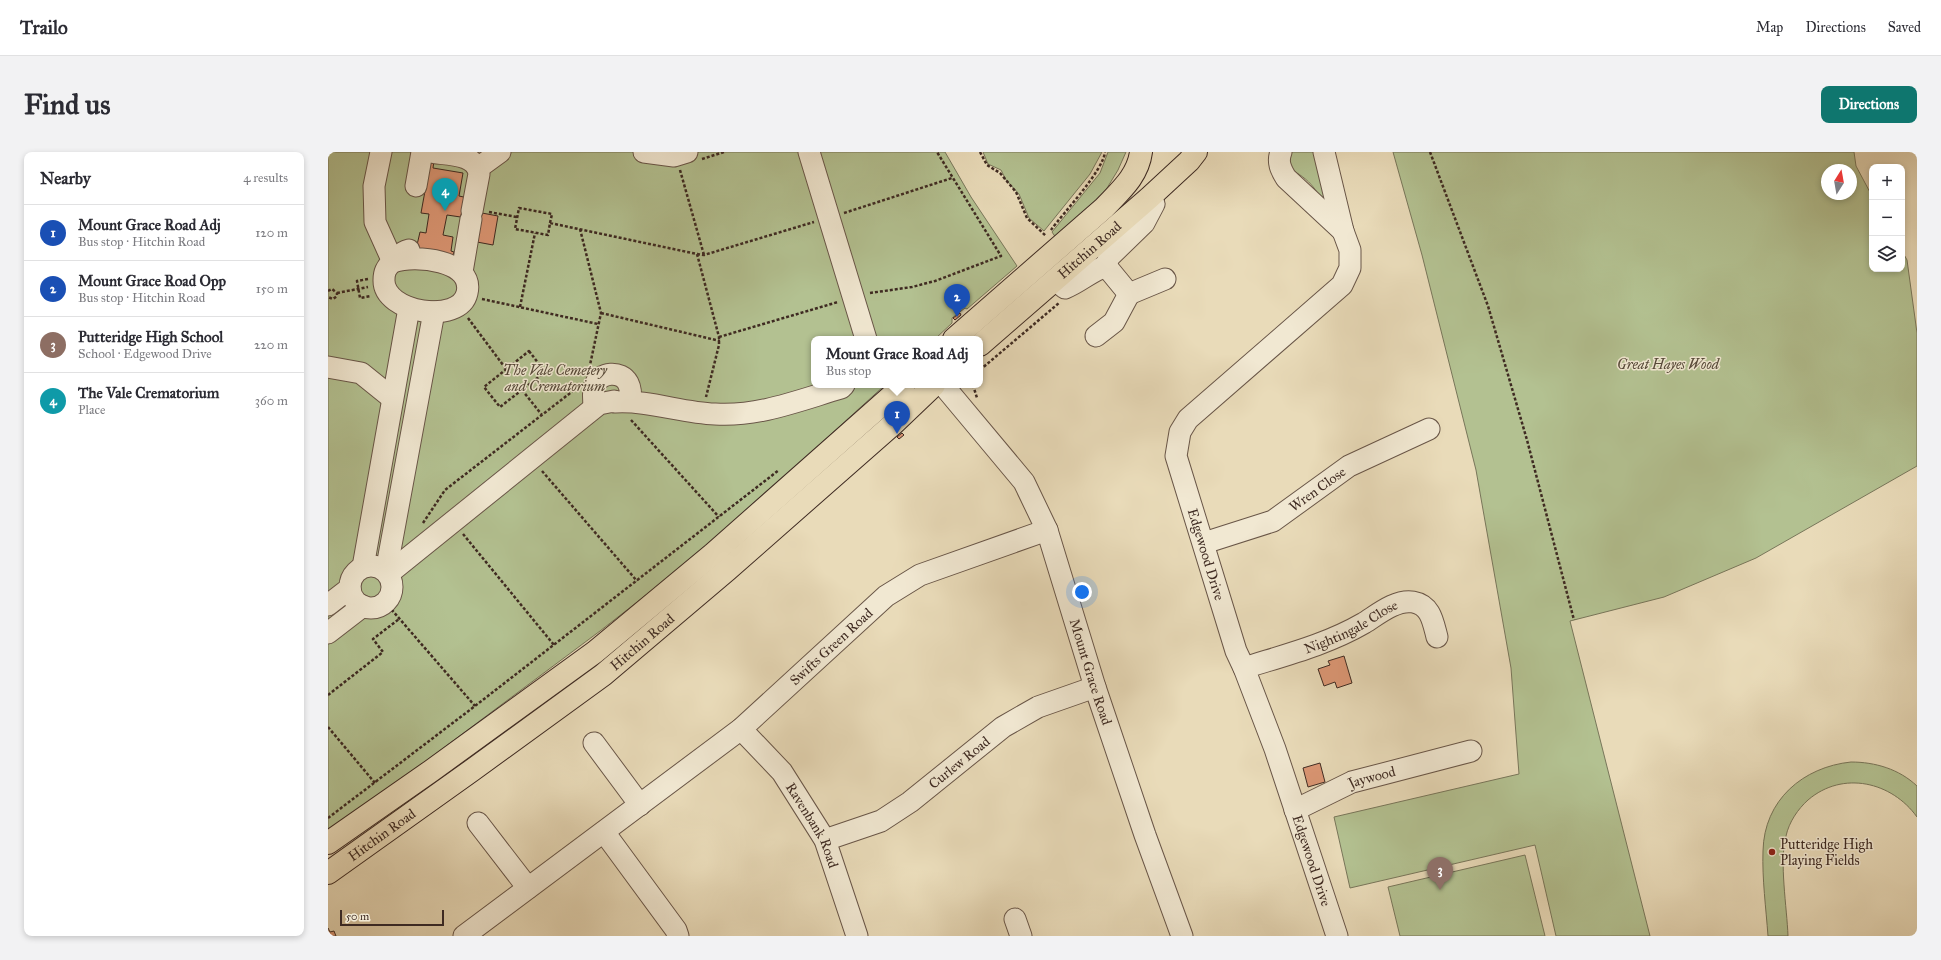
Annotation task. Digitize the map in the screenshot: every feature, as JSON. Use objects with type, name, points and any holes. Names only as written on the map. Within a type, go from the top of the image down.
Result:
[{"type":"main road","name":"Hitchin Road","points":[[957,336],[1104,208],[1127,184],[1135,173],[1140,161],[1141,152]]},
{"type":"main road","name":"Hitchin Road","points":[[983,342],[1149,198],[1189,162],[1196,152]]},
{"type":"main road","name":"Hitchin Road","points":[[328,843],[431,771],[595,652],[713,554],[901,388]]},
{"type":"main road","name":"Hitchin Road","points":[[328,873],[603,675],[727,570],[892,425],[931,388]]},
{"type":"street","points":[[381,152],[374,186],[375,222],[403,260],[427,259],[445,264],[457,265]]},
{"type":"street","points":[[416,186],[422,152]]},
{"type":"street","points":[[401,256],[386,267],[384,285],[386,293],[392,299],[409,308],[434,312],[458,307],[464,302],[468,284],[457,265],[472,212],[478,168],[475,162],[468,159],[430,152]]},
{"type":"street","points":[[478,168],[500,152]]},
{"type":"street","points":[[644,152],[681,154]]},
{"type":"street","points":[[809,152],[865,336]]},
{"type":"street","name":"Edgewood Drive","points":[[1281,152],[1279,157],[1280,169],[1286,178],[1343,232]]},
{"type":"street","name":"Edgewood Drive","points":[[1324,152],[1343,232],[1350,250],[1350,268],[1342,285],[1188,419],[1180,432],[1176,456],[1236,651],[1275,749],[1337,936]]},
{"type":"street","points":[[1055,280],[1065,288],[1078,283],[1095,270],[1106,266],[1110,257],[1144,222],[1154,204],[1149,198]]},
{"type":"street","points":[[1106,266],[1129,294]]},
{"type":"street","points":[[1096,336],[1114,322],[1129,294],[1165,279]]},
{"type":"street","points":[[363,567],[409,308]]},
{"type":"street","points":[[387,573],[434,312]]},
{"type":"street","points":[[328,367],[361,373],[392,398]]},
{"type":"street","points":[[387,573],[594,407],[614,400],[717,415],[762,411],[841,388]]},
{"type":"street","name":"Mount Grace Road","points":[[946,388],[1024,482],[1047,530],[1095,687],[1145,836],[1182,936]]},
{"type":"street","name":"Wren Close","points":[[1204,543],[1273,521],[1349,466],[1429,429]]},
{"type":"street","name":"Swifts Green Road","points":[[464,936],[741,729],[886,596],[920,575],[1047,530]]},
{"type":"street","points":[[375,566],[387,573],[391,580],[391,592],[385,602],[375,607],[363,606],[355,600],[350,588],[353,576],[363,567],[375,566]]},
{"type":"street","points":[[328,605],[350,588]]},
{"type":"street","name":"Nightingale Close","points":[[1244,668],[1318,645],[1348,632],[1386,610],[1404,602],[1418,603],[1426,608],[1431,615],[1437,637]]},
{"type":"street","points":[[328,633],[363,606]]},
{"type":"street","name":"Curlew Road","points":[[825,840],[881,821],[910,802],[1003,727],[1038,706],[1095,687]]},
{"type":"street","name":"Ravenbank Road","points":[[741,729],[782,772],[825,840],[857,936]]},
{"type":"street","points":[[594,743],[640,805]]},
{"type":"street","name":"Jaywood","points":[[1295,810],[1352,782],[1460,759]]},
{"type":"street","points":[[478,823],[528,888]]},
{"type":"street","points":[[604,832],[676,930],[678,936]]},
{"type":"path","points":[[601,313],[720,339],[873,292],[892,291],[924,284],[1001,256],[937,152]]},
{"type":"path","points":[[980,152],[986,165],[1000,173],[1016,192],[1027,218],[1046,236],[1093,176],[1105,152]]},
{"type":"path","points":[[1430,152],[1488,306],[1527,440],[1574,620]]},
{"type":"path","points":[[681,154],[704,254]]},
{"type":"path","points":[[472,212],[487,208],[486,212],[517,217]]},
{"type":"path","points":[[519,208],[552,214],[548,235],[515,229],[517,217],[519,208]]},
{"type":"path","points":[[550,223],[580,228],[697,254],[720,339],[702,413]]},
{"type":"path","points":[[580,228],[601,313],[589,366]]},
{"type":"path","points":[[520,306],[535,232]]},
{"type":"path","points":[[370,279],[357,281],[360,298],[374,295]]},
{"type":"path","points":[[337,293],[370,286]]},
{"type":"path","points":[[328,291],[334,289],[337,293]]},
{"type":"path","points":[[328,297],[333,299],[336,297],[337,293]]},
{"type":"path","points":[[476,298],[520,306],[598,324]]},
{"type":"path","points":[[983,367],[1060,302]]},
{"type":"path","points":[[464,314],[506,369]]},
{"type":"path","points":[[529,351],[545,372],[500,407],[484,386],[506,369],[529,351]]},
{"type":"path","points":[[420,527],[445,490],[581,384]]},
{"type":"path","points":[[974,388],[980,401]]},
{"type":"path","points":[[522,390],[542,415]]},
{"type":"path","points":[[623,402],[719,517]]},
{"type":"path","points":[[531,458],[637,581]]},
{"type":"path","points":[[328,818],[782,468]]},
{"type":"path","points":[[452,522],[554,645]]},
{"type":"path","points":[[385,602],[475,706]]},
{"type":"path","points":[[328,695],[383,652],[373,640],[399,619]]},
{"type":"path","points":[[328,727],[375,783]]},
{"type":"green space","name":"The Vale Cemetery and Crematorium","points":[[328,152],[945,152],[971,197],[1017,266],[967,309],[965,308],[952,318],[952,323],[938,336],[811,336],[811,388],[882,388],[705,549],[600,631],[398,782],[328,832]]},
{"type":"green space","points":[[983,152],[1102,152],[1090,174],[1044,231],[1029,218],[1019,194],[1006,180],[1001,170],[988,164]]},
{"type":"green space","points":[[1108,152],[1126,152],[1118,170],[1104,193],[1056,238],[1052,232],[1100,173]]},
{"type":"green space","points":[[1289,152],[1317,152],[1330,214],[1313,187],[1303,177],[1288,168]]},
{"type":"green space","name":"Great Hayes Wood","points":[[1393,152],[1854,152],[1856,164],[1821,164],[1821,200],[1857,200],[1857,168],[1869,190],[1869,272],[1905,272],[1905,256],[1907,260],[1917,333],[1917,466],[1756,558],[1664,597],[1570,621],[1650,936],[1556,936],[1535,845],[1350,888],[1334,817],[1519,774],[1511,668],[1476,470],[1422,255]]},
{"type":"green space","points":[[1851,762],[1878,765],[1895,771],[1910,780],[1917,786],[1917,817],[1907,805],[1894,795],[1881,788],[1866,784],[1851,783],[1836,785],[1822,791],[1808,800],[1797,812],[1792,821],[1787,831],[1784,846],[1783,871],[1788,936],[1768,936],[1763,851],[1765,833],[1770,816],[1789,789],[1802,779],[1833,765]]},
{"type":"green space","points":[[1525,855],[1545,936],[1400,936],[1388,887]]},
{"type":"building","points":[[424,160],[434,161],[433,168],[463,173],[459,196],[468,198],[466,210],[498,216],[493,245],[477,242],[481,220],[447,215],[443,235],[453,237],[451,251],[454,252],[450,262],[419,254],[417,245],[420,232],[426,233],[429,214],[421,213],[425,191],[419,189]]},
{"type":"building","points":[[960,313],[961,315],[955,320],[953,318]]},
{"type":"building","points":[[902,433],[904,435],[899,439],[897,437]]},
{"type":"building","points":[[1344,656],[1352,683],[1337,688],[1335,682],[1324,686],[1318,669],[1330,665],[1328,661]]},
{"type":"building","points":[[1320,763],[1325,782],[1308,787],[1303,768]]},
{"type":"building","points":[[328,928],[330,932],[334,931],[336,936],[328,936]]},
{"type":"place","name":"The Vale Crematorium","points":[[445,211]]},
{"type":"place","name":"Mount Grace Road Opp","points":[[957,317]]},
{"type":"place","name":"Mount Grace Road Adj","points":[[897,434]]},
{"type":"place","name":"Putteridge High Playing Fields","points":[[1772,852]]},
{"type":"place","name":"Putteridge High School","points":[[1440,890]]}]
